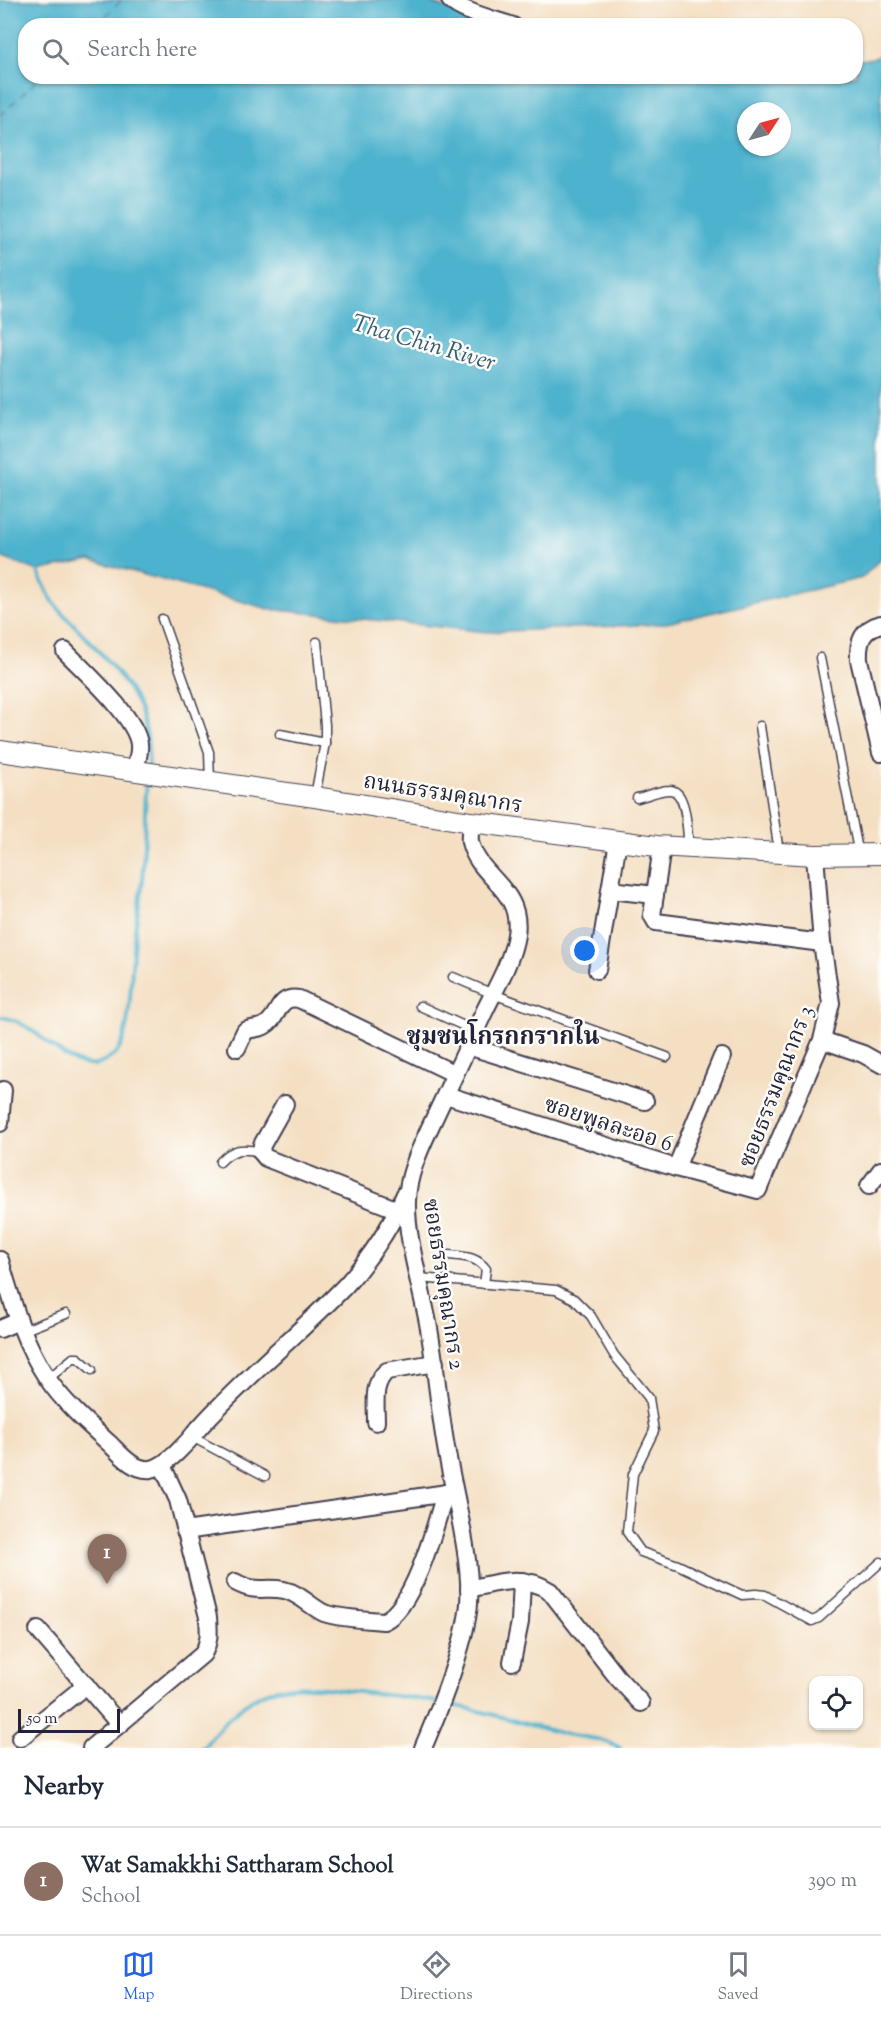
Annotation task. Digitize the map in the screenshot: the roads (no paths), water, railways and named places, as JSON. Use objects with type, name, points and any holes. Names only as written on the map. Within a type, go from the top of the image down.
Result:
[{"type":"street","points":[[450,0],[468,10],[490,18]]},
{"type":"street","points":[[881,624],[868,629],[858,645],[859,660],[881,753]]},
{"type":"street","points":[[65,651],[125,716],[134,729],[139,743],[137,772]]},
{"type":"street","name":"ถนนธรรมคุณากร","points":[[0,751],[471,822],[662,847],[815,855],[881,854]]},
{"type":"street","name":"ซอยธรรมคุณากร 2","points":[[423,1748],[450,1677],[465,1623],[469,1589],[465,1552],[450,1493],[435,1363],[406,1199],[418,1153],[514,944],[516,914],[505,891],[477,857],[472,847],[471,822]]},
{"type":"street","points":[[597,970],[618,841]]},
{"type":"street","points":[[662,847],[652,915],[657,922],[822,943]]},
{"type":"street","name":"ซอยธรรมคุณากร 3","points":[[758,1190],[822,1040],[831,1003],[822,943],[815,855]]},
{"type":"street","points":[[610,890],[655,895]]},
{"type":"street","points":[[237,1048],[245,1031],[265,1026],[284,1001],[291,997],[455,1074]]},
{"type":"street","points":[[472,1039],[645,1101]]},
{"type":"street","points":[[822,1040],[863,1054],[881,1064]]},
{"type":"street","points":[[676,1168],[722,1057]]},
{"type":"street","points":[[0,1123],[3,1090]]},
{"type":"street","name":"ซอยพูลละออ 6","points":[[446,1095],[676,1168],[758,1190]]},
{"type":"street","points":[[285,1104],[262,1145],[261,1152],[266,1158],[398,1210]]},
{"type":"street","points":[[868,1186],[881,1170]]},
{"type":"street","points":[[0,1260],[20,1326],[48,1379],[84,1420],[134,1466],[153,1469],[162,1465],[192,1437],[219,1407],[346,1285],[364,1264],[398,1210],[410,1181]]},
{"type":"street","points":[[0,1329],[20,1326]]},
{"type":"street","points":[[376,1422],[377,1383],[384,1373],[435,1363]]},
{"type":"street","points":[[92,1748],[203,1654],[208,1645],[210,1634],[208,1617],[178,1500],[162,1465]]},
{"type":"street","points":[[185,1531],[450,1493],[411,1588],[392,1618],[384,1621],[326,1614],[291,1592],[244,1587],[235,1582]]},
{"type":"street","points":[[469,1589],[499,1582],[522,1581],[537,1583],[550,1591],[640,1703]]},
{"type":"street","points":[[512,1662],[520,1622],[522,1581]]},
{"type":"street","points":[[38,1630],[120,1725]]},
{"type":"street","points":[[20,1738],[86,1685]]},
{"type":"lane","points":[[162,619],[209,752],[210,782]]},
{"type":"lane","points":[[315,797],[325,743],[317,642]]},
{"type":"lane","points":[[820,658],[859,855]]},
{"type":"lane","points":[[760,726],[779,853]]},
{"type":"lane","points":[[280,734],[325,743]]},
{"type":"lane","points":[[637,798],[670,789],[676,791],[681,797],[686,815],[689,849]]},
{"type":"lane","points":[[453,977],[493,994],[667,1057]]},
{"type":"lane","points":[[420,1006],[472,1039]]},
{"type":"lane","points":[[220,1162],[235,1150],[243,1148],[261,1152]]},
{"type":"lane","points":[[449,1255],[473,1257],[480,1262],[486,1269],[484,1284]]},
{"type":"lane","points":[[419,1278],[556,1290],[574,1299],[591,1316],[614,1355],[649,1398],[654,1431],[633,1474],[627,1532],[641,1552],[678,1565],[742,1595],[765,1596],[812,1621],[819,1618],[881,1562]]},
{"type":"lane","points":[[20,1326],[66,1314]]},
{"type":"lane","points":[[48,1379],[73,1358],[78,1358],[92,1370]]},
{"type":"lane","points":[[192,1437],[265,1476]]},
{"type":"water","name":"Tha Chin River","points":[[0,0],[423,0],[475,18],[18,18],[18,84],[863,84],[863,60],[878,57],[881,48],[881,558],[862,578],[662,624],[487,632],[269,609],[90,560],[38,571],[0,557]]},
{"type":"waterway","points":[[38,567],[44,586],[54,604],[105,658],[138,706],[148,744],[148,766]]},
{"type":"waterway","points":[[0,1017],[14,1020],[60,1052],[83,1064],[98,1064],[118,1051],[126,1028],[130,997],[134,939],[142,880],[147,780]]},
{"type":"waterway","points":[[203,1748],[243,1706],[272,1690],[296,1687],[322,1688],[437,1702]]},
{"type":"waterway","points":[[447,1704],[561,1733],[599,1740],[620,1748]]},
{"type":"place","name":"Wat Samakkhi Sattharam School","points":[[107,1584]]},
{"type":"district","name":"ชุมชนโกรกกรากใน","points":[[503,1036]]}]
